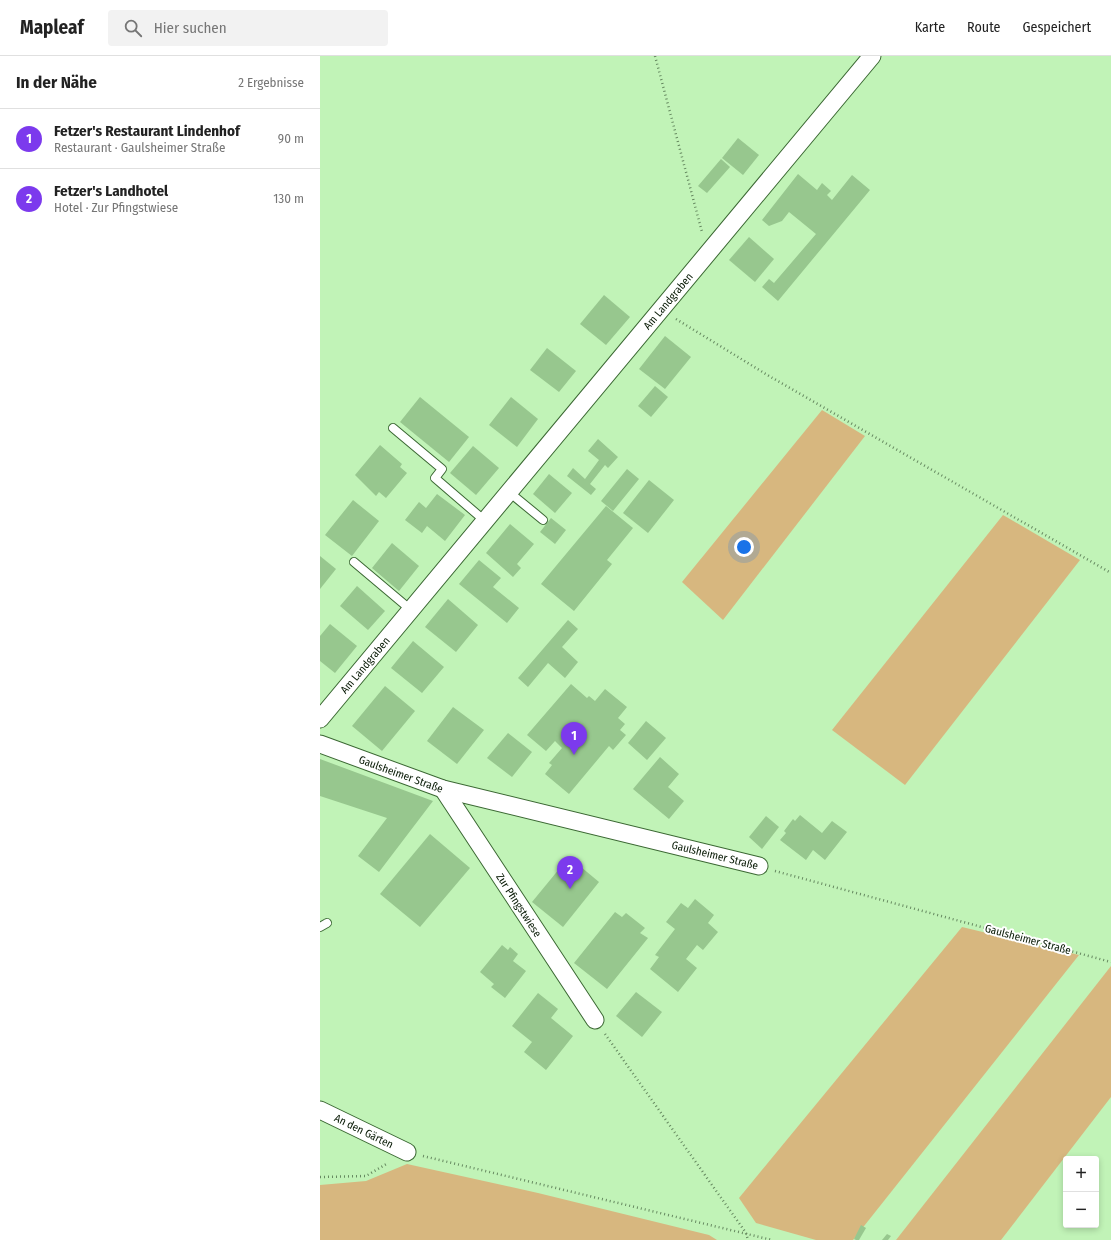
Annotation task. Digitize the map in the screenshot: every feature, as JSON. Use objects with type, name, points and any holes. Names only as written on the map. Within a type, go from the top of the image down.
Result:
[{"type":"street","name":"Am Landgraben","points":[[320,719],[872,56]]},
{"type":"street","name":"Gaulsheimer Straße","points":[[320,744],[443,789],[760,866]]},
{"type":"street","name":"Zur Pfingstwiese","points":[[443,789],[595,1020]]},
{"type":"street","name":"An den Gärten","points":[[320,1110],[408,1152]]},
{"type":"lane","points":[[393,428],[442,469],[435,478],[485,521]]},
{"type":"lane","points":[[509,492],[543,520]]},
{"type":"lane","points":[[354,562],[411,610]]},
{"type":"path","points":[[655,56],[708,254]]},
{"type":"path","points":[[662,309],[684,325],[769,376],[1111,573]]},
{"type":"path","name":"Gaulsheimer Straße","points":[[760,866],[1111,962]]},
{"type":"path","points":[[595,1020],[746,1233],[748,1240]]},
{"type":"path","points":[[320,1178],[366,1176],[408,1152],[481,1171],[772,1240]]},
{"type":"shaded area","points":[[822,410],[865,436],[723,620],[682,582]]},
{"type":"shaded area","points":[[1003,515],[1080,560],[905,785],[832,730]]},
{"type":"shaded area","points":[[962,927],[1079,955],[853,1240],[816,1240],[756,1223],[739,1198]]},
{"type":"shaded area","points":[[1111,966],[1111,1097],[1066,1156],[1063,1156],[1063,1159],[1001,1240],[896,1240]]},
{"type":"shaded area","points":[[407,1164],[538,1193],[709,1235],[717,1240],[320,1240],[320,1185],[366,1181]]},
{"type":"building","points":[[738,138],[759,155],[743,175],[722,158]]},
{"type":"building","points":[[721,159],[730,167],[707,193],[698,186]]},
{"type":"building","points":[[798,174],[817,190],[822,183],[831,191],[827,195],[832,200],[852,175],[870,190],[778,301],[762,287],[769,279],[774,283],[816,234],[789,212],[782,221],[769,226],[762,220]]},
{"type":"building","points":[[749,237],[774,259],[755,282],[729,260]]},
{"type":"building","points":[[604,295],[630,317],[606,345],[580,324]]},
{"type":"building","points":[[665,336],[691,357],[665,389],[639,369]]},
{"type":"building","points":[[547,348],[576,371],[559,392],[530,370]]},
{"type":"building","points":[[655,386],[668,397],[651,417],[638,406]]},
{"type":"building","points":[[420,397],[469,437],[449,462],[400,422]]},
{"type":"building","points":[[511,397],[538,419],[517,447],[489,425]]},
{"type":"building","points":[[598,439],[618,457],[608,468],[605,465],[590,484],[596,489],[591,495],[567,476],[573,468],[585,479],[599,460],[588,451]]},
{"type":"building","points":[[380,445],[402,464],[400,467],[407,473],[386,498],[379,492],[376,496],[355,475]]},
{"type":"building","points":[[473,446],[499,468],[476,495],[450,473]]},
{"type":"building","points":[[627,469],[639,479],[613,511],[601,501]]},
{"type":"building","points":[[549,474],[572,493],[555,513],[533,494]]},
{"type":"building","points":[[649,480],[674,500],[648,533],[623,513]]},
{"type":"building","points":[[437,494],[465,515],[445,541],[427,526],[422,533],[405,520],[419,502],[426,508]]},
{"type":"building","points":[[353,500],[379,521],[352,556],[325,535]]},
{"type":"building","points":[[606,506],[633,528],[607,560],[612,564],[574,611],[541,584]]},
{"type":"building","points":[[551,518],[566,530],[555,544],[540,532]]},
{"type":"building","points":[[510,524],[534,544],[517,564],[521,568],[513,577],[486,553]]},
{"type":"building","points":[[392,543],[419,566],[399,591],[372,568]]},
{"type":"building","points":[[320,556],[336,569],[320,589]]},
{"type":"building","points":[[479,560],[501,578],[493,587],[519,608],[507,623],[459,584]]},
{"type":"building","points":[[357,586],[385,611],[368,630],[340,606]]},
{"type":"building","points":[[448,599],[478,625],[456,652],[425,627]]},
{"type":"building","points":[[568,620],[578,629],[562,647],[578,662],[565,678],[548,663],[528,687],[518,678]]},
{"type":"building","points":[[330,624],[357,646],[335,673],[320,661],[320,636]]},
{"type":"building","points":[[413,641],[444,667],[422,693],[391,668]]},
{"type":"building","points":[[571,684],[587,698],[589,696],[595,701],[605,689],[627,707],[618,718],[625,724],[620,730],[626,735],[613,750],[609,746],[569,794],[545,774],[552,765],[549,763],[562,748],[555,741],[546,751],[527,735]]},
{"type":"building","points":[[385,686],[415,711],[382,751],[352,726]]},
{"type":"building","points":[[453,707],[484,730],[457,764],[427,741]]},
{"type":"building","points":[[646,721],[666,738],[647,760],[628,743]]},
{"type":"building","points":[[508,733],[532,752],[512,777],[487,758]]},
{"type":"building","points":[[660,757],[679,774],[668,787],[684,801],[669,819],[633,789]]},
{"type":"building","points":[[320,759],[433,801],[379,872],[358,856],[387,818],[320,796]]},
{"type":"building","points":[[800,815],[822,833],[832,821],[847,832],[825,860],[813,850],[806,860],[780,840],[786,833],[784,831],[793,819],[795,821]]},
{"type":"building","points":[[766,816],[779,827],[762,849],[749,837]]},
{"type":"building","points":[[430,834],[470,868],[420,927],[380,894]]},
{"type":"building","points":[[569,857],[599,882],[563,927],[532,902]]},
{"type":"building","points":[[695,899],[714,915],[708,923],[718,932],[703,950],[697,945],[686,959],[697,968],[678,992],[650,969],[659,957],[655,955],[675,929],[666,922],[681,903],[688,908]]},
{"type":"building","points":[[615,912],[622,917],[626,913],[645,928],[640,933],[648,938],[607,989],[574,963]]},
{"type":"building","points":[[502,945],[508,950],[510,947],[518,954],[513,961],[526,971],[505,998],[491,987],[494,984],[480,972]]},
{"type":"building","points":[[636,992],[662,1012],[642,1037],[616,1016]]},
{"type":"building","points":[[538,993],[558,1009],[551,1018],[573,1036],[546,1070],[524,1052],[532,1042],[512,1026]]},
{"type":"building","points":[[861,1225],[866,1228],[859,1240],[856,1240],[854,1239]]},
{"type":"building","points":[[887,1234],[891,1236],[888,1240],[882,1240]]},
{"type":"place","name":"Fetzer's Restaurant Lindenhof","points":[[574,755]]},
{"type":"place","name":"Fetzer's Landhotel","points":[[570,889]]}]
